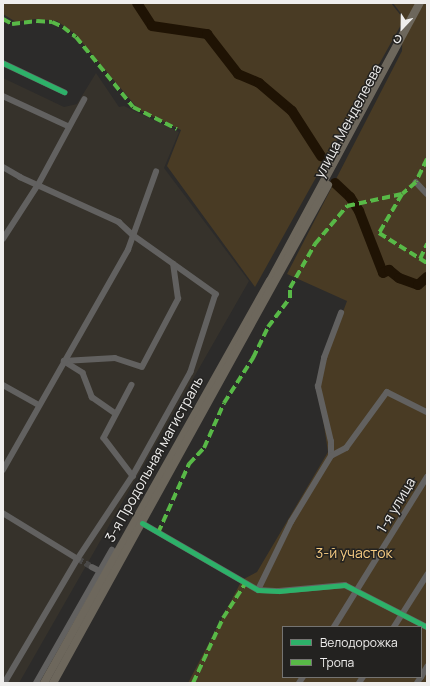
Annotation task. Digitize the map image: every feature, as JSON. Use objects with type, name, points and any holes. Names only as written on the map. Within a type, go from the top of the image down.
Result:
[{"type":"highway","name":"улица Менделеева","points":[[290,249],[420,3]]},
{"type":"highway","name":"улица Менделеева","points":[[290,249],[426,3]]},
{"type":"highway","name":"3-я Продольная магистраль","points":[[53,683],[142,523],[290,249]]},
{"type":"highway","name":"3-я Продольная магистраль","points":[[44,683],[290,249]]},
{"type":"street","points":[[3,63],[64,92]]},
{"type":"street","points":[[3,96],[68,126]]},
{"type":"street","points":[[3,239],[38,185],[68,126],[84,100]]},
{"type":"street","points":[[3,167],[38,185],[119,222],[133,235],[216,294],[209,321],[199,342],[197,360],[132,476],[78,559],[5,683]]},
{"type":"street","points":[[3,470],[128,250],[156,172]]},
{"type":"street","points":[[416,182],[427,194]]},
{"type":"street","points":[[64,361],[115,358],[142,367],[178,299],[173,264]]},
{"type":"street","points":[[331,456],[330,435],[318,387],[324,358],[341,313]]},
{"type":"street","points":[[64,361],[83,373],[92,397],[115,413]]},
{"type":"street","points":[[3,385],[39,405]]},
{"type":"street","points":[[132,385],[115,413],[104,438],[132,476]]},
{"type":"street","points":[[258,590],[291,522],[331,456],[346,448],[387,392],[427,412]]},
{"type":"street","name":"1-я улица","points":[[335,626],[427,478]]},
{"type":"street","points":[[3,513],[78,559]]},
{"type":"street","points":[[142,523],[258,590],[279,591],[341,585],[358,590],[427,627]]},
{"type":"street","points":[[36,683],[112,550]]},
{"type":"street","points":[[92,567],[100,571]]},
{"type":"street","points":[[395,626],[427,575]]},
{"type":"shaded area","points":[[96,73],[119,107],[124,106],[179,132],[164,168],[249,281],[19,683],[3,683],[3,78],[64,107],[77,104]]},
{"type":"green space","points":[[3,3],[391,3],[402,17],[402,23],[255,287],[167,166],[181,130],[139,110],[75,34],[57,21],[35,19],[16,22],[3,14]]},
{"type":"green space","name":"3-й участок","points":[[393,3],[427,3],[427,683],[188,683],[242,580],[257,572],[328,452],[319,393],[328,352],[347,301],[287,274],[402,51],[403,16]]},
{"type":"waterway","points":[[137,3],[152,26],[207,34],[238,74],[259,83],[292,111],[321,156]]},
{"type":"waterway","points":[[335,183],[350,197],[359,211],[383,273],[389,270],[399,278],[418,285],[427,277]]},
{"type":"tunnel","points":[[78,559],[92,567]]},
{"type":"marked path","points":[[3,19],[12,24],[37,21],[52,22],[63,27],[76,37],[133,107],[177,129]]},
{"type":"marked path","points":[[427,159],[416,182],[402,194],[379,233],[427,263]]},
{"type":"marked path","points":[[158,533],[189,464],[204,448],[224,403],[253,358],[268,327],[290,298],[290,288],[315,244],[347,206],[402,194]]},
{"type":"marked path","points":[[420,259],[427,244]]},
{"type":"marked path","points":[[193,683],[223,618],[245,584]]},
{"type":"cycle path","points":[[3,63],[64,92]]},
{"type":"cycle path","points":[[142,523],[258,590],[279,591],[345,585],[427,627]]}]
